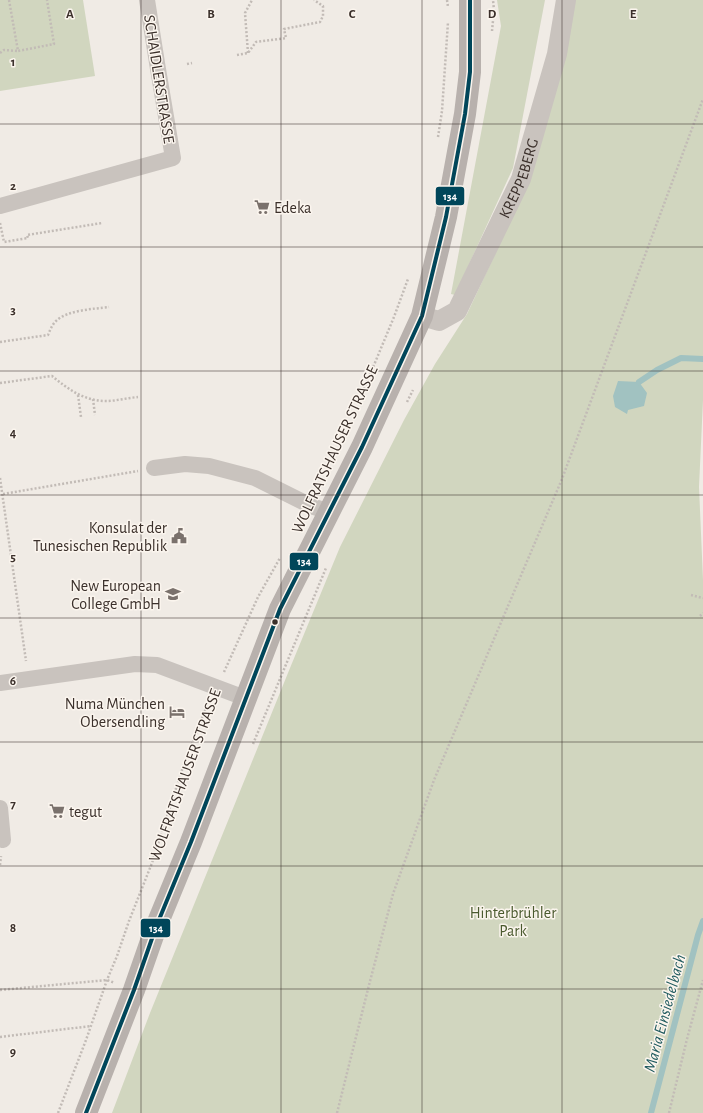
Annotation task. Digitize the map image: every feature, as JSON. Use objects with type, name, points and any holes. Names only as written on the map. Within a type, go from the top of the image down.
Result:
[{"type":"main road","name":"WOLFRATSHAUSER STRASSE","points":[[86,1113],[134,990],[156,927],[280,608],[362,447],[422,316],[446,217],[465,114],[470,72],[470,0]]},
{"type":"street","name":"SCHAIDLERSTRASSE","points":[[0,206],[174,158],[147,0]]},
{"type":"street","name":"KREPPEBERG","points":[[422,316],[438,321],[457,311],[521,179],[557,54],[566,0]]},
{"type":"street","points":[[154,468],[185,464],[209,466],[254,478],[312,506],[330,512]]},
{"type":"street","points":[[0,683],[134,664],[157,665],[245,698]]},
{"type":"street","points":[[0,808],[3,840]]},
{"type":"path","points":[[9,0],[18,51]]},
{"type":"path","points":[[0,53],[4,50],[18,51],[54,44],[47,0]]},
{"type":"path","points":[[248,53],[245,13],[252,0]]},
{"type":"path","points":[[237,55],[248,53],[256,42],[286,38],[284,29],[320,22],[323,16],[322,6],[314,0]]},
{"type":"path","points":[[447,0],[448,13]]},
{"type":"path","points":[[437,142],[442,111],[448,20]]},
{"type":"path","points":[[187,64],[192,63]]},
{"type":"path","points":[[337,1113],[393,894],[434,780],[562,479],[703,99]]},
{"type":"path","points":[[0,221],[4,242],[28,238],[27,235],[102,224]]},
{"type":"path","name":"WOLFRATSHAUSER STRASSE","points":[[363,390],[394,317],[408,278]]},
{"type":"path","points":[[0,342],[48,335],[56,322],[62,316],[109,307]]},
{"type":"path","points":[[0,383],[52,376],[63,385],[88,399],[106,401],[138,397]]},
{"type":"path","points":[[78,394],[81,417]]},
{"type":"path","points":[[93,399],[95,415]]},
{"type":"path","points":[[3,494],[154,468]]},
{"type":"path","points":[[0,478],[29,679]]},
{"type":"path","name":"WOLFRATSHAUSER STRASSE","points":[[58,1113],[152,863],[183,767],[205,710],[228,664],[258,597],[281,558]]},
{"type":"path","points":[[691,595],[703,598]]},
{"type":"path","points":[[700,616],[703,613]]},
{"type":"path","points":[[0,990],[107,980]]},
{"type":"path","points":[[669,1113],[703,980]]},
{"type":"path","points":[[0,1037],[91,1026]]},
{"type":"green space","points":[[0,0],[83,0],[95,76],[0,91]]},
{"type":"green space","points":[[497,0],[545,0],[513,168],[455,295],[451,294],[501,26]]},
{"type":"green space","name":"Hinterbrühler Park","points":[[574,0],[703,0],[703,400],[699,487],[703,580],[703,1113],[112,1113],[150,1013],[340,547],[404,420],[435,364],[467,314],[525,190]]},
{"type":"water","points":[[618,381],[639,382],[647,393],[644,406],[628,410],[627,414],[615,407],[613,396]]},
{"type":"waterway","points":[[639,382],[657,370],[681,358],[703,359]]},
{"type":"waterway","name":"Maria Einsiedelbach","points":[[651,1113],[703,921]]},
{"type":"transit line","name":"134","points":[[86,1113],[134,990],[156,927],[191,842],[280,609],[362,447],[422,316],[446,217],[465,114],[470,72],[470,0]]},
{"type":"place","name":"Edeka","points":[[262,207]]},
{"type":"place","name":"Konsulat der Tunesischen Republik","points":[[179,536]]},
{"type":"place","name":"New European College GmbH","points":[[173,594]]},
{"type":"place","name":"Numa München Obersendling","points":[[177,712]]},
{"type":"place","name":"tegut","points":[[57,811]]}]
